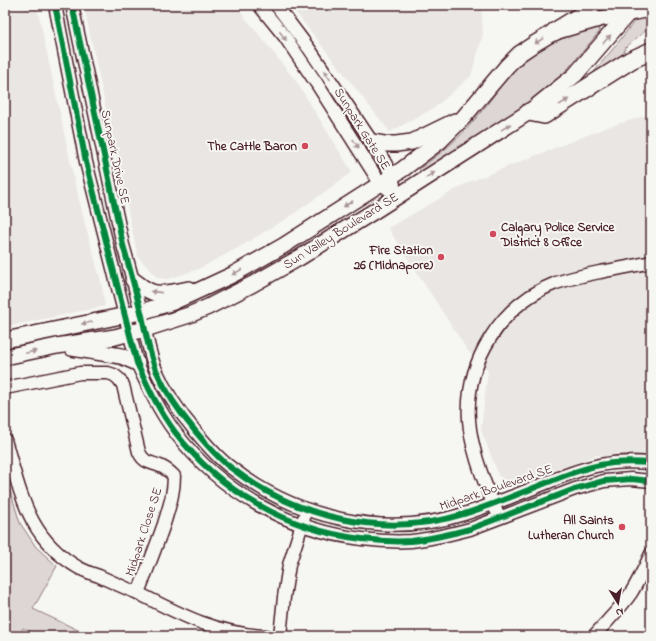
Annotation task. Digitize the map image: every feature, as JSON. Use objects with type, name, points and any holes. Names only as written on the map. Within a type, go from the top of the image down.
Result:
[{"type":"highway","points":[[554,32],[585,13],[592,5]]},
{"type":"highway","points":[[529,112],[544,115],[631,60],[651,51]]},
{"type":"main road","name":"Sun Valley Boulevard SE","points":[[5,340],[141,312],[173,302],[232,275],[283,246],[386,180],[440,141],[463,118],[507,66],[519,54],[534,44],[554,32],[632,9],[651,9]]},
{"type":"main road","name":"Sun Valley Boulevard SE","points":[[5,357],[57,346],[129,334],[189,315],[253,284],[299,258],[529,112],[575,75],[632,9]]},
{"type":"main road","points":[[372,142],[396,144],[412,142],[463,118]]},
{"type":"main road","points":[[133,280],[152,293],[174,292],[208,286]]},
{"type":"main road","points":[[57,346],[121,356],[137,363]]},
{"type":"street","points":[[54,5],[86,162],[137,363],[158,407],[174,432],[192,453],[225,483],[242,496],[262,508],[301,526],[332,535],[379,541],[409,541],[428,539],[470,529],[575,489],[604,481],[631,479],[651,481]]},
{"type":"street","name":"Sunpark Drive SE","points":[[72,5],[123,245],[141,312]]},
{"type":"street","name":"Sunpark Gate SE","points":[[259,5],[285,37],[397,196]]},
{"type":"street","name":"Sunpark Gate SE","points":[[276,5],[310,50],[383,159],[386,180]]},
{"type":"street","points":[[500,518],[493,503],[473,446],[469,420],[469,406],[474,373],[488,341],[503,320],[511,312],[521,303],[544,289],[574,278],[651,262]]},
{"type":"street","name":"Midpark Boulevard SE","points":[[141,312],[148,346],[156,370],[171,399],[186,420],[229,466],[275,495],[307,510],[362,523],[406,524],[448,518],[464,514],[586,468],[614,463],[639,462],[651,464]]},
{"type":"street","name":"Midpark Close SE","points":[[5,388],[80,373],[108,373],[114,375],[123,385],[141,458],[161,466],[174,476],[172,499],[158,542],[138,593]]},
{"type":"street","name":"Midpark Close SE","points":[[5,440],[29,515],[39,532],[58,554],[80,568],[138,593],[176,612],[211,626],[239,634],[266,636]]},
{"type":"street","points":[[280,636],[289,565],[307,510]]},
{"type":"street","points":[[594,636],[630,594],[651,554]]},
{"type":"shaded area","points":[[86,5],[235,5],[296,81],[352,172],[292,215],[243,245],[198,269],[169,279],[158,278],[138,257],[85,11]]},
{"type":"shaded area","points":[[290,5],[481,5],[483,34],[471,76],[434,108],[390,132]]},
{"type":"shaded area","points":[[37,7],[74,179],[101,282],[105,306],[5,327],[5,12]]},
{"type":"shaded area","points":[[651,15],[651,26],[626,47],[624,52],[626,56],[596,76],[593,73],[636,19]]},
{"type":"shaded area","points":[[597,27],[600,31],[572,64],[531,103],[421,174],[419,169],[442,152],[463,132],[523,62],[552,43]]},
{"type":"shaded area","points":[[651,114],[651,461],[596,455],[519,487],[499,476],[481,430],[488,371],[468,351],[388,228],[469,182],[608,127]]},
{"type":"shaded area","points":[[5,474],[20,523],[36,547],[57,566],[33,609],[91,636],[40,636],[23,628],[20,636],[5,636]]},
{"type":"cycle path","points":[[55,5],[86,162],[137,363],[154,399],[175,432],[213,473],[234,490],[258,505],[282,517],[308,527],[362,539],[380,541],[411,541],[470,529],[575,489],[604,481],[631,479],[651,481]]},
{"type":"cycle path","points":[[72,5],[123,245],[156,370],[164,387],[184,418],[212,450],[230,467],[255,485],[312,511],[341,519],[372,524],[403,524],[434,521],[464,514],[568,474],[598,465],[617,462],[651,463]]},
{"type":"place","name":"The Cattle Baron","points":[[305,146]]},
{"type":"place","name":"Calgary Police Service District 8 Office","points":[[493,234]]},
{"type":"place","name":"Fire Station 26 (Midnapore)","points":[[441,257]]},
{"type":"place","name":"All Saints Lutheran Church","points":[[622,527]]}]
